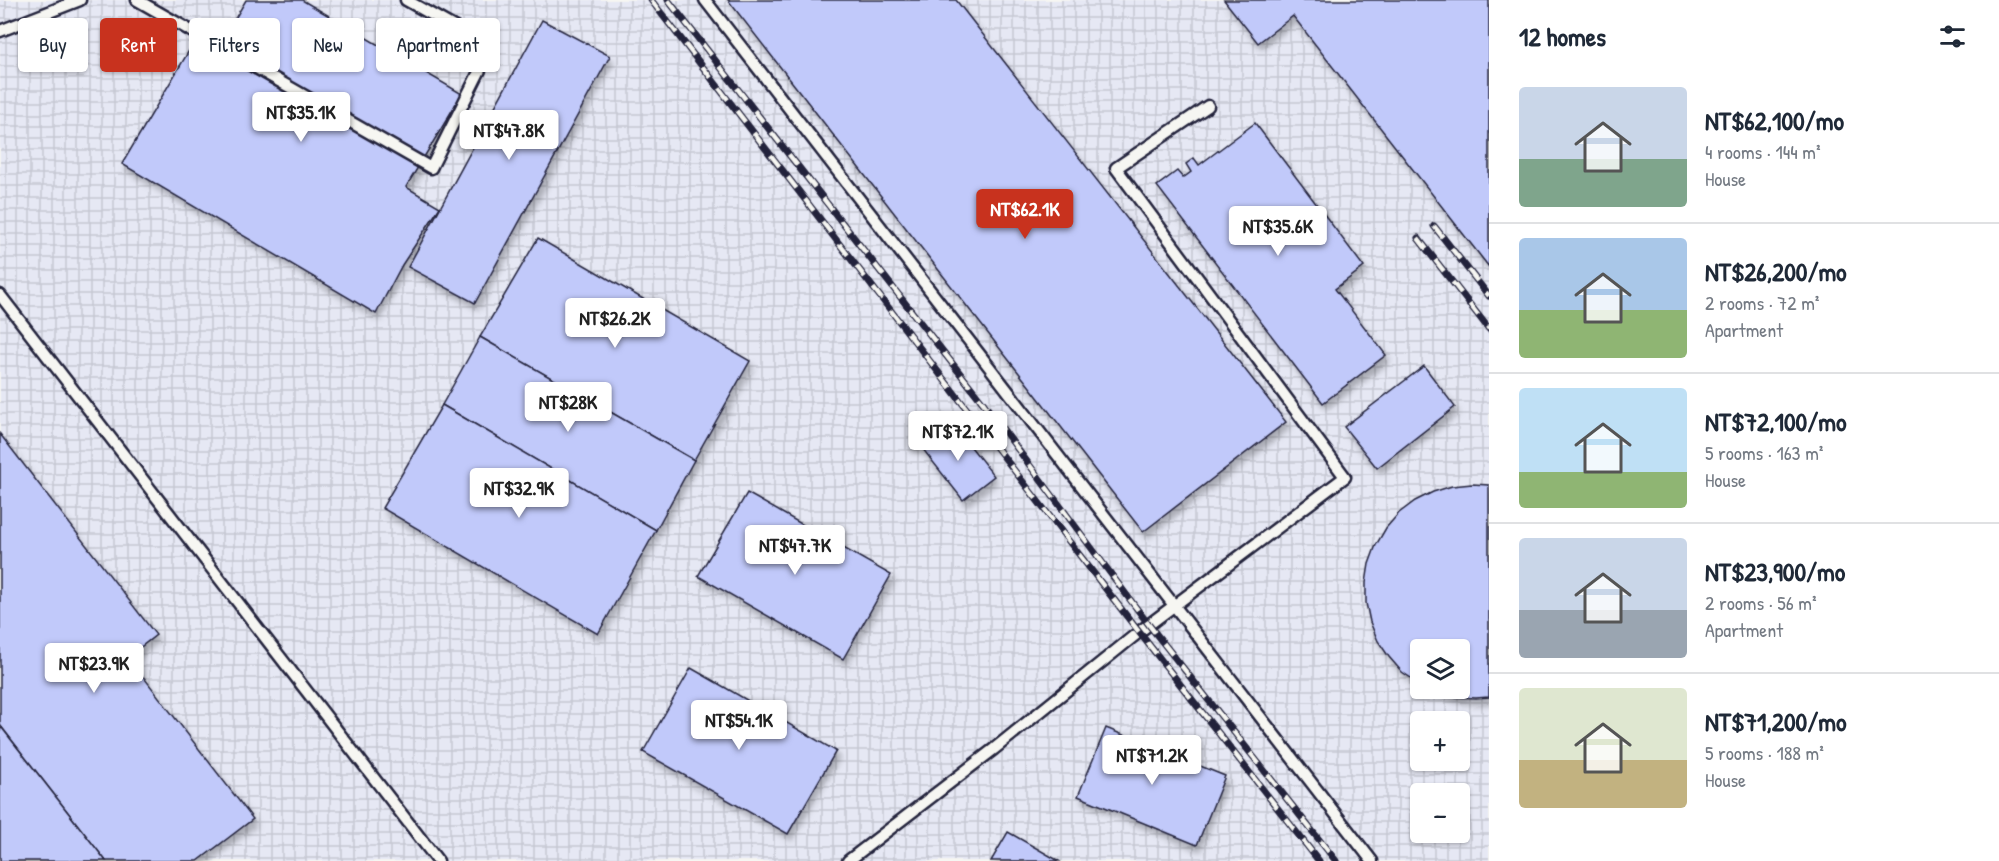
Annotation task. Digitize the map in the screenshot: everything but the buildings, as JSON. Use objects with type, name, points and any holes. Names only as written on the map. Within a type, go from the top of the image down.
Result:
[{"type":"lane","points":[[0,31],[80,0]]},
{"type":"lane","points":[[137,0],[431,168],[491,48],[406,0]]},
{"type":"lane","points":[[705,0],[1367,859]]},
{"type":"lane","points":[[848,861],[986,756],[1099,663],[1345,477],[1116,168],[1208,106]]},
{"type":"lane","points":[[0,295],[438,861]]},
{"type":"shaded area","points":[[0,0],[1489,0],[1489,861],[0,861]]},
{"type":"railway","points":[[651,0],[1139,632],[1319,861]]},
{"type":"railway","points":[[668,0],[984,404],[1149,625],[1336,861]]},
{"type":"railway","points":[[1434,226],[1489,296]]},
{"type":"railway","points":[[1418,238],[1489,329]]}]
